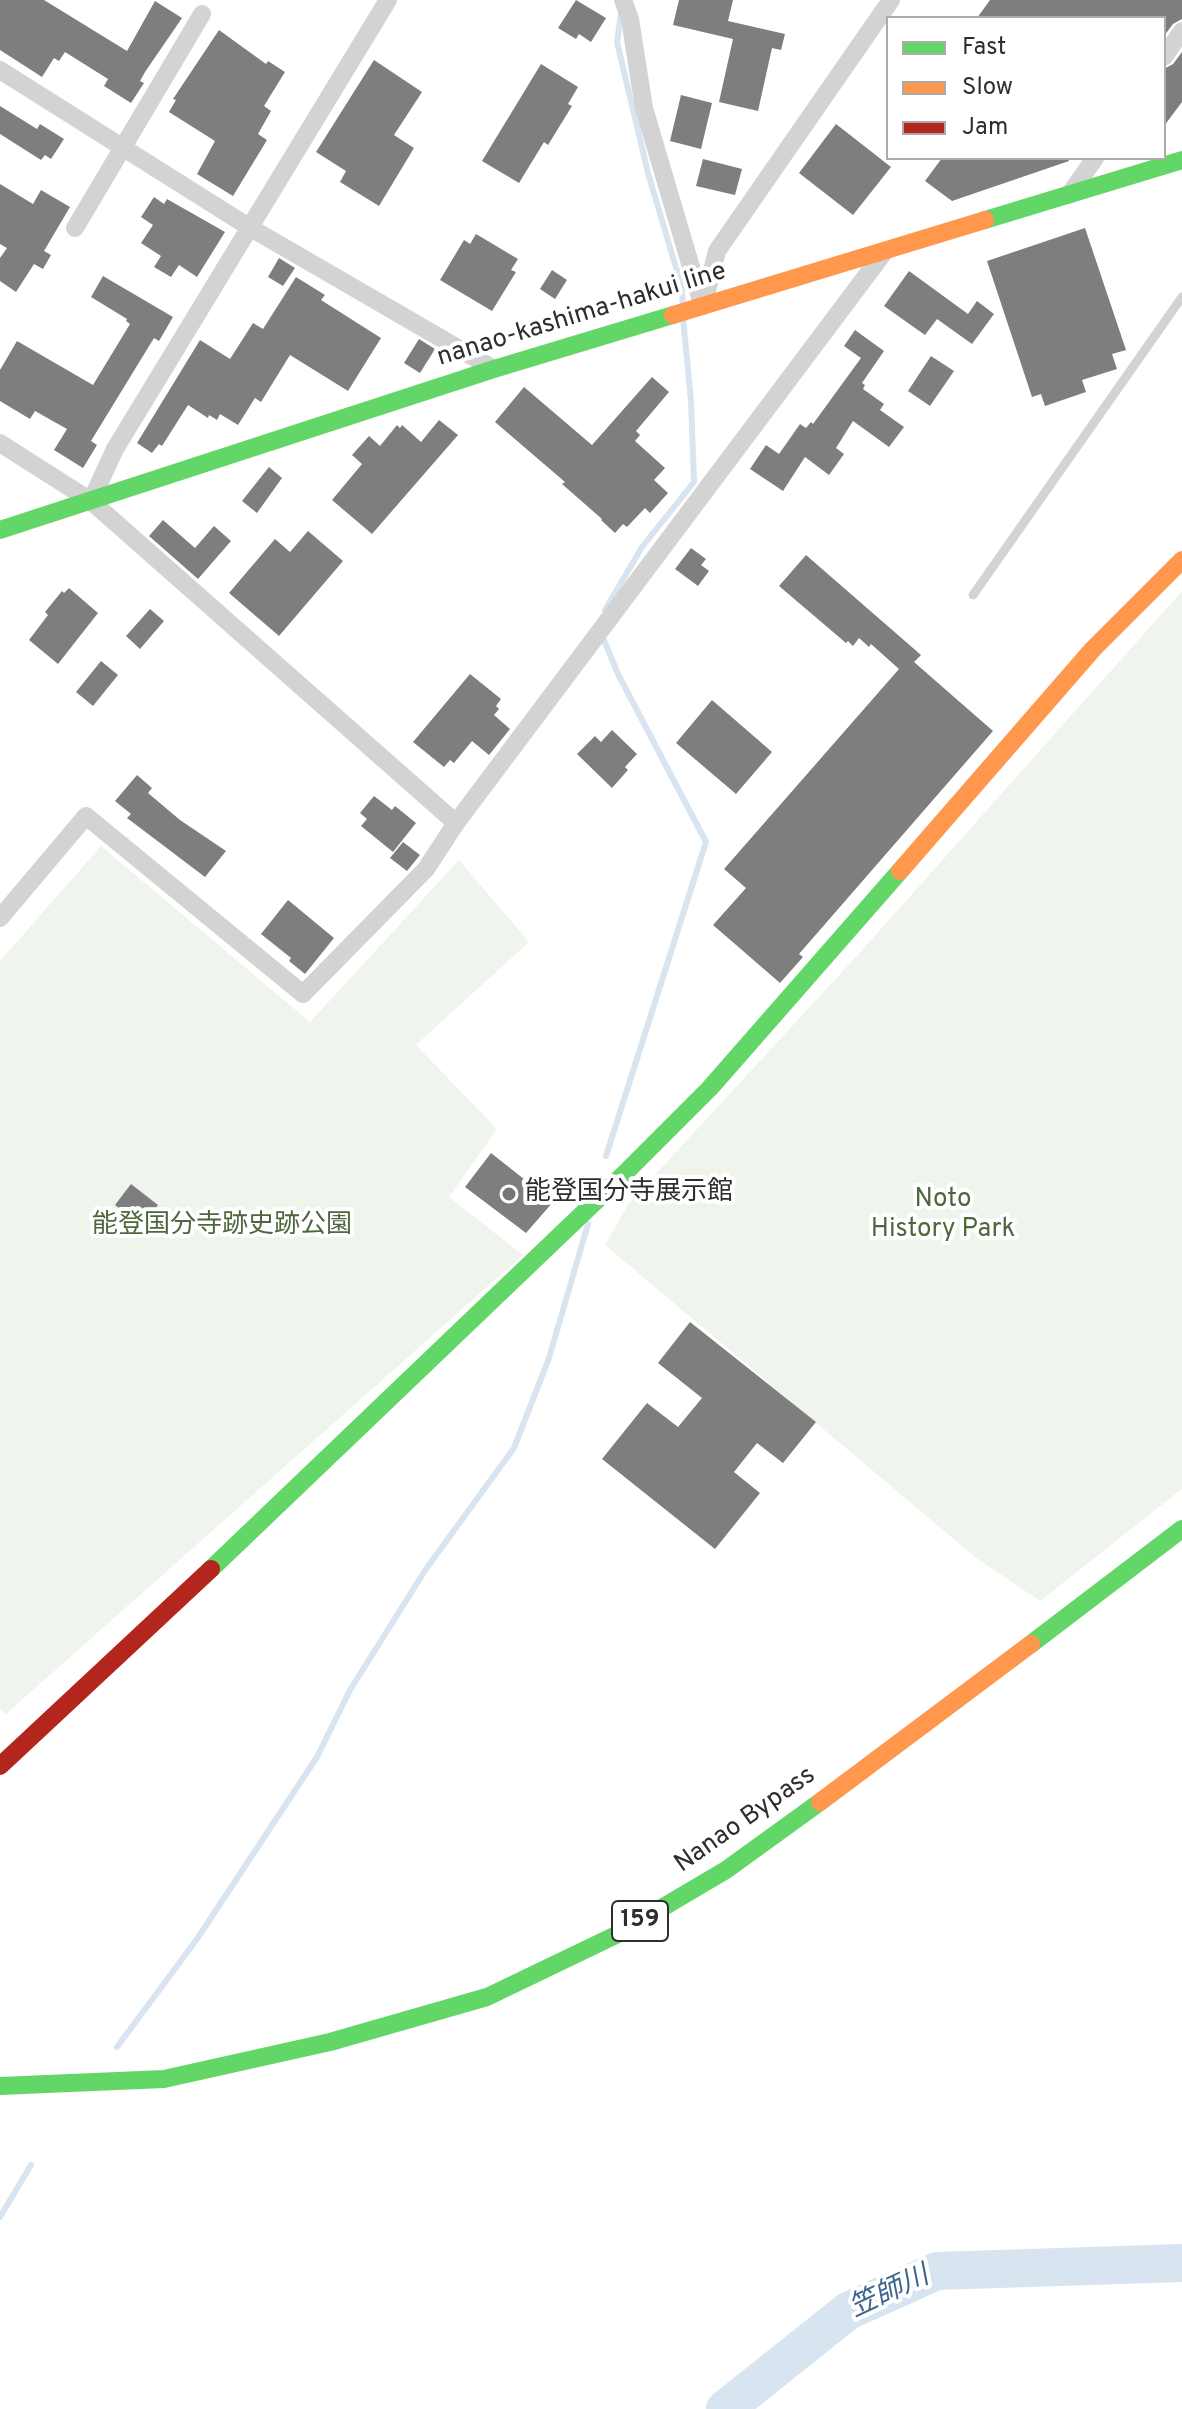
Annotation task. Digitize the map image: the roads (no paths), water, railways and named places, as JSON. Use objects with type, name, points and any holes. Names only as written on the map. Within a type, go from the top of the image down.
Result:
[{"type":"main road","name":"nanao-kashima-hakui line","points":[[0,530],[494,369],[1182,160]]},
{"type":"main road","points":[[0,1766],[291,1494],[710,1088],[1093,649],[1182,560]]},
{"type":"main road","name":"Nanao Bypass","points":[[0,2086],[164,2079],[330,2042],[487,1997],[522,1982],[616,1935],[726,1870],[939,1715],[1182,1529]]},
{"type":"street","points":[[91,501],[115,449],[388,0]]},
{"type":"street","points":[[623,0],[630,19],[644,108],[698,308]]},
{"type":"street","points":[[698,308],[717,251],[891,0]]},
{"type":"street","points":[[75,228],[202,14]]},
{"type":"street","points":[[1166,54],[1182,31]]},
{"type":"street","points":[[0,70],[249,227],[494,369]]},
{"type":"street","points":[[1069,195],[1094,160]]},
{"type":"street","points":[[0,918],[86,816],[303,994],[426,869],[456,823],[885,251]]},
{"type":"street","points":[[0,443],[91,501],[456,823]]},
{"type":"lane","points":[[973,595],[1182,297]]},
{"type":"waterway","points":[[621,14],[617,42],[648,173],[682,288],[683,307]]},
{"type":"waterway","points":[[605,610],[642,547],[694,482],[691,401],[683,318]]},
{"type":"waterway","points":[[604,640],[618,674],[706,842],[606,1156]]},
{"type":"waterway","points":[[117,2047],[197,1939],[317,1757],[350,1690],[426,1569],[514,1448],[549,1358],[588,1224]]},
{"type":"waterway","points":[[0,2217],[31,2165]]},
{"type":"waterway","name":"笠師川","points":[[725,2409],[848,2311],[937,2271],[1182,2263]]},
{"type":"place","name":"能登国分寺展示館","points":[[509,1194]]},
{"type":"park label","name":"Noto History Park","points":[[943,1216]]},
{"type":"park label","name":"能登国分寺跡史跡公園","points":[[222,1227]]}]
